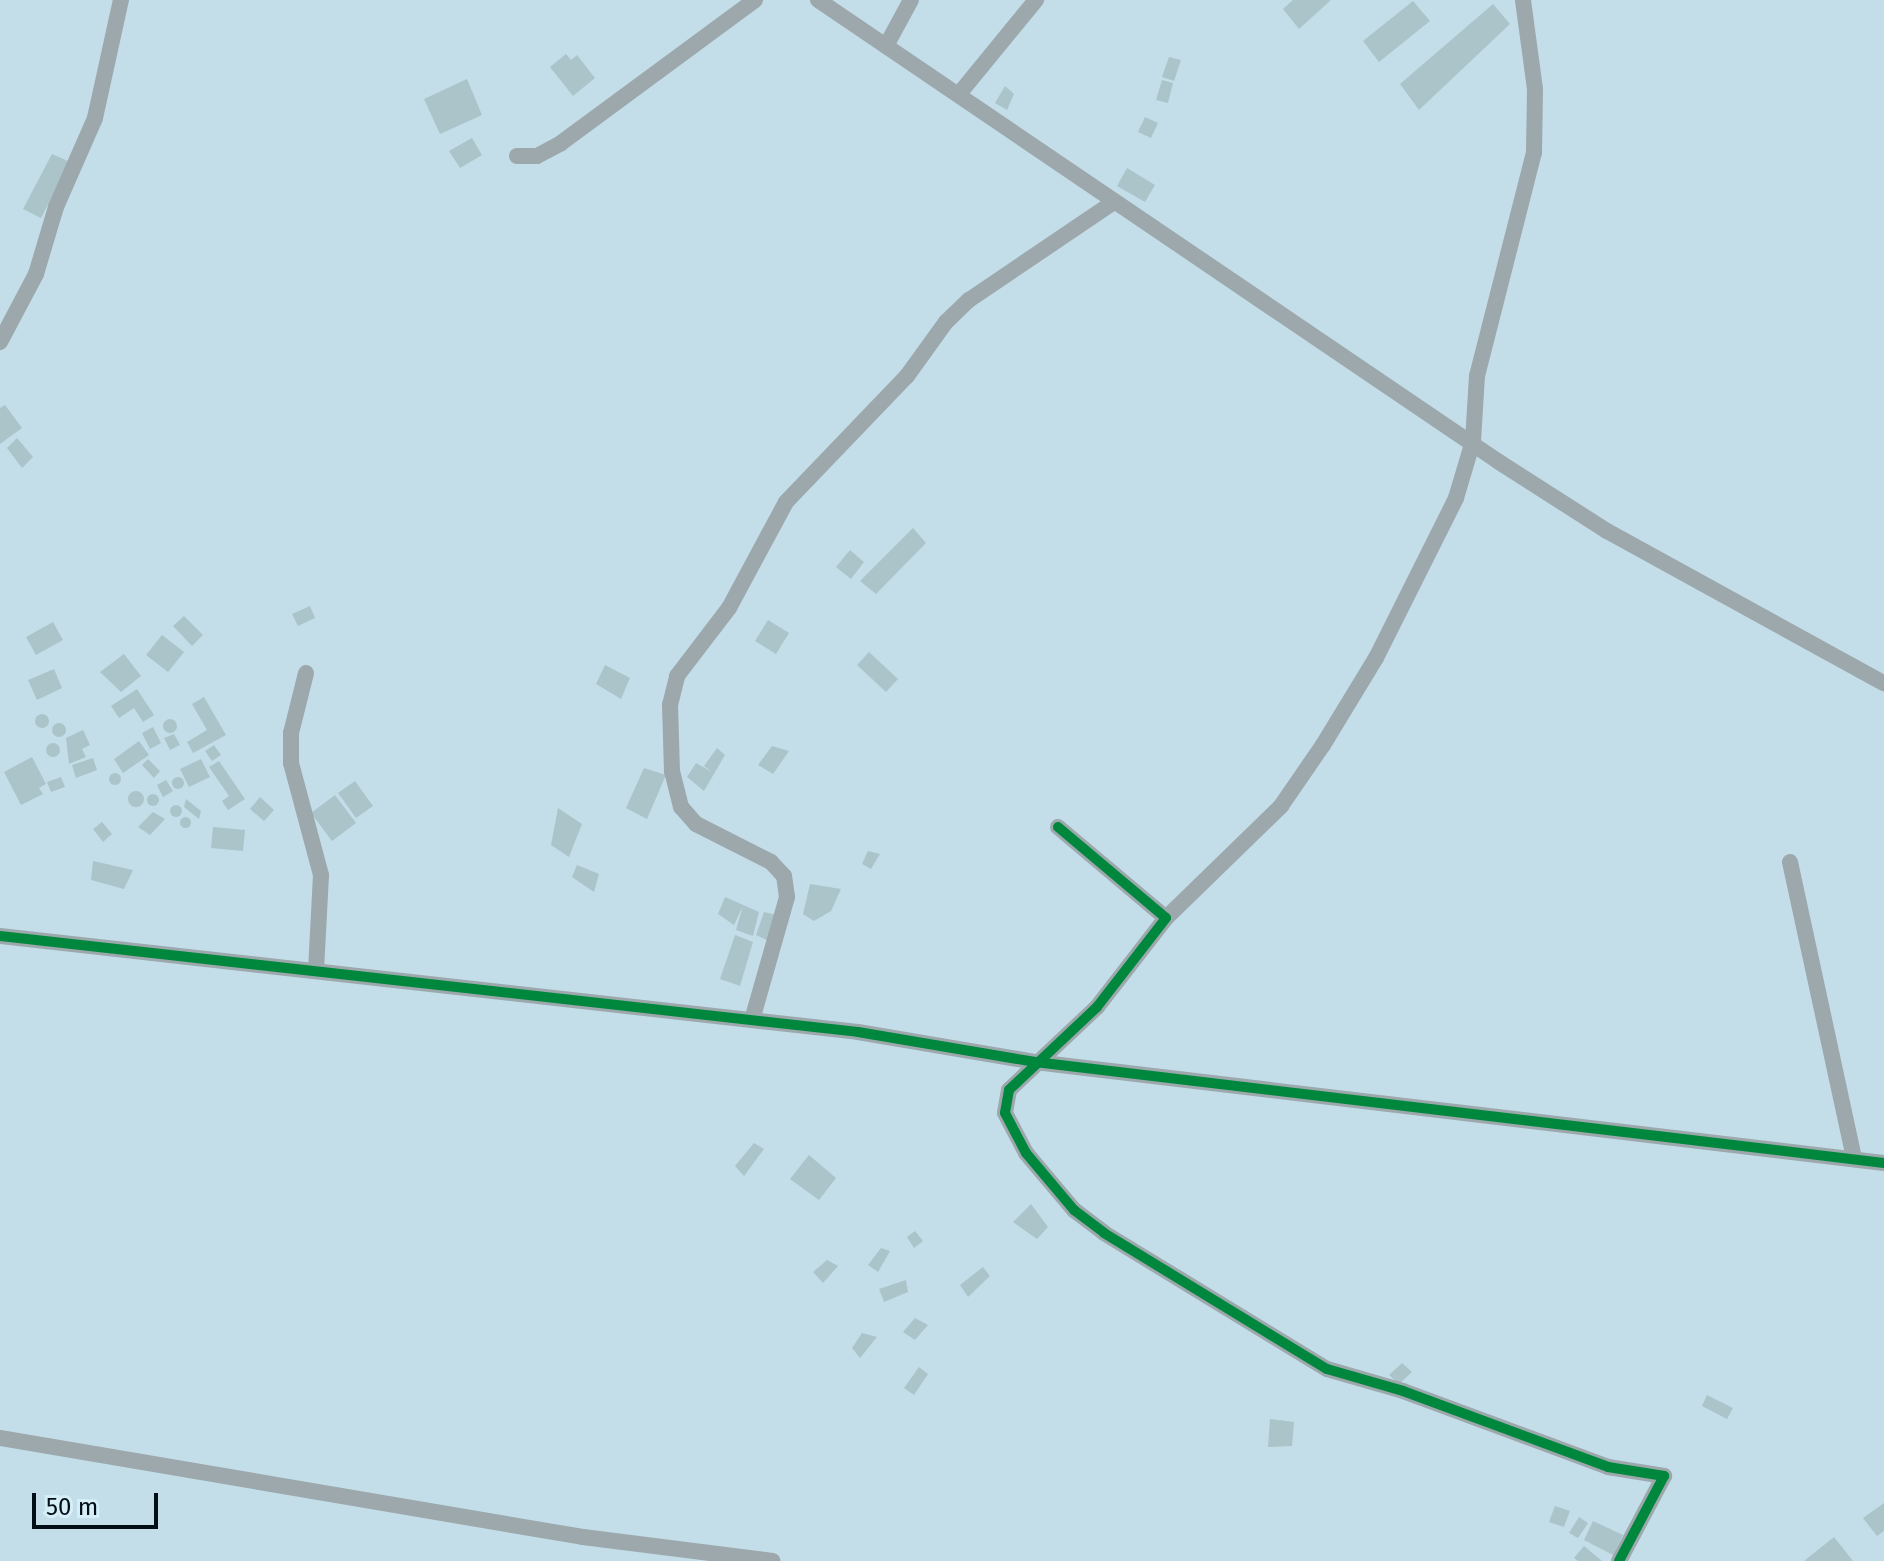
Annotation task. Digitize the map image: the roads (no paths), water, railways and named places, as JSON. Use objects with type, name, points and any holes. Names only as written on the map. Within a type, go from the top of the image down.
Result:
[{"type":"street","points":[[0,342],[36,274],[56,207],[95,118],[121,0]]},
{"type":"street","points":[[517,156],[537,156],[561,143],[755,0]]},
{"type":"street","points":[[818,0],[1607,531],[1884,683]]},
{"type":"street","points":[[886,46],[911,0]]},
{"type":"street","points":[[959,94],[1036,0]]},
{"type":"street","points":[[1523,0],[1535,89],[1534,153],[1477,376],[1473,441],[1456,498],[1376,658],[1281,806],[1166,918],[1097,1007],[1035,1062],[1009,1090],[1005,1113],[1026,1153],[1074,1210],[1104,1233],[1327,1369],[1403,1391],[1608,1467],[1664,1476],[1619,1561]]},
{"type":"street","points":[[752,1020],[787,897],[784,876],[771,862],[696,824],[681,807],[672,772],[670,705],[677,676],[729,608],[786,502],[907,376],[946,322],[969,300],[1115,201]]},
{"type":"street","points":[[306,673],[291,733],[291,763],[321,875],[316,971]]},
{"type":"street","points":[[1058,827],[1166,918]]},
{"type":"street","points":[[1790,862],[1854,1159]]},
{"type":"street","points":[[0,936],[752,1020],[1035,1062],[1884,1163]]},
{"type":"street","points":[[0,1438],[583,1537],[772,1561]]}]
